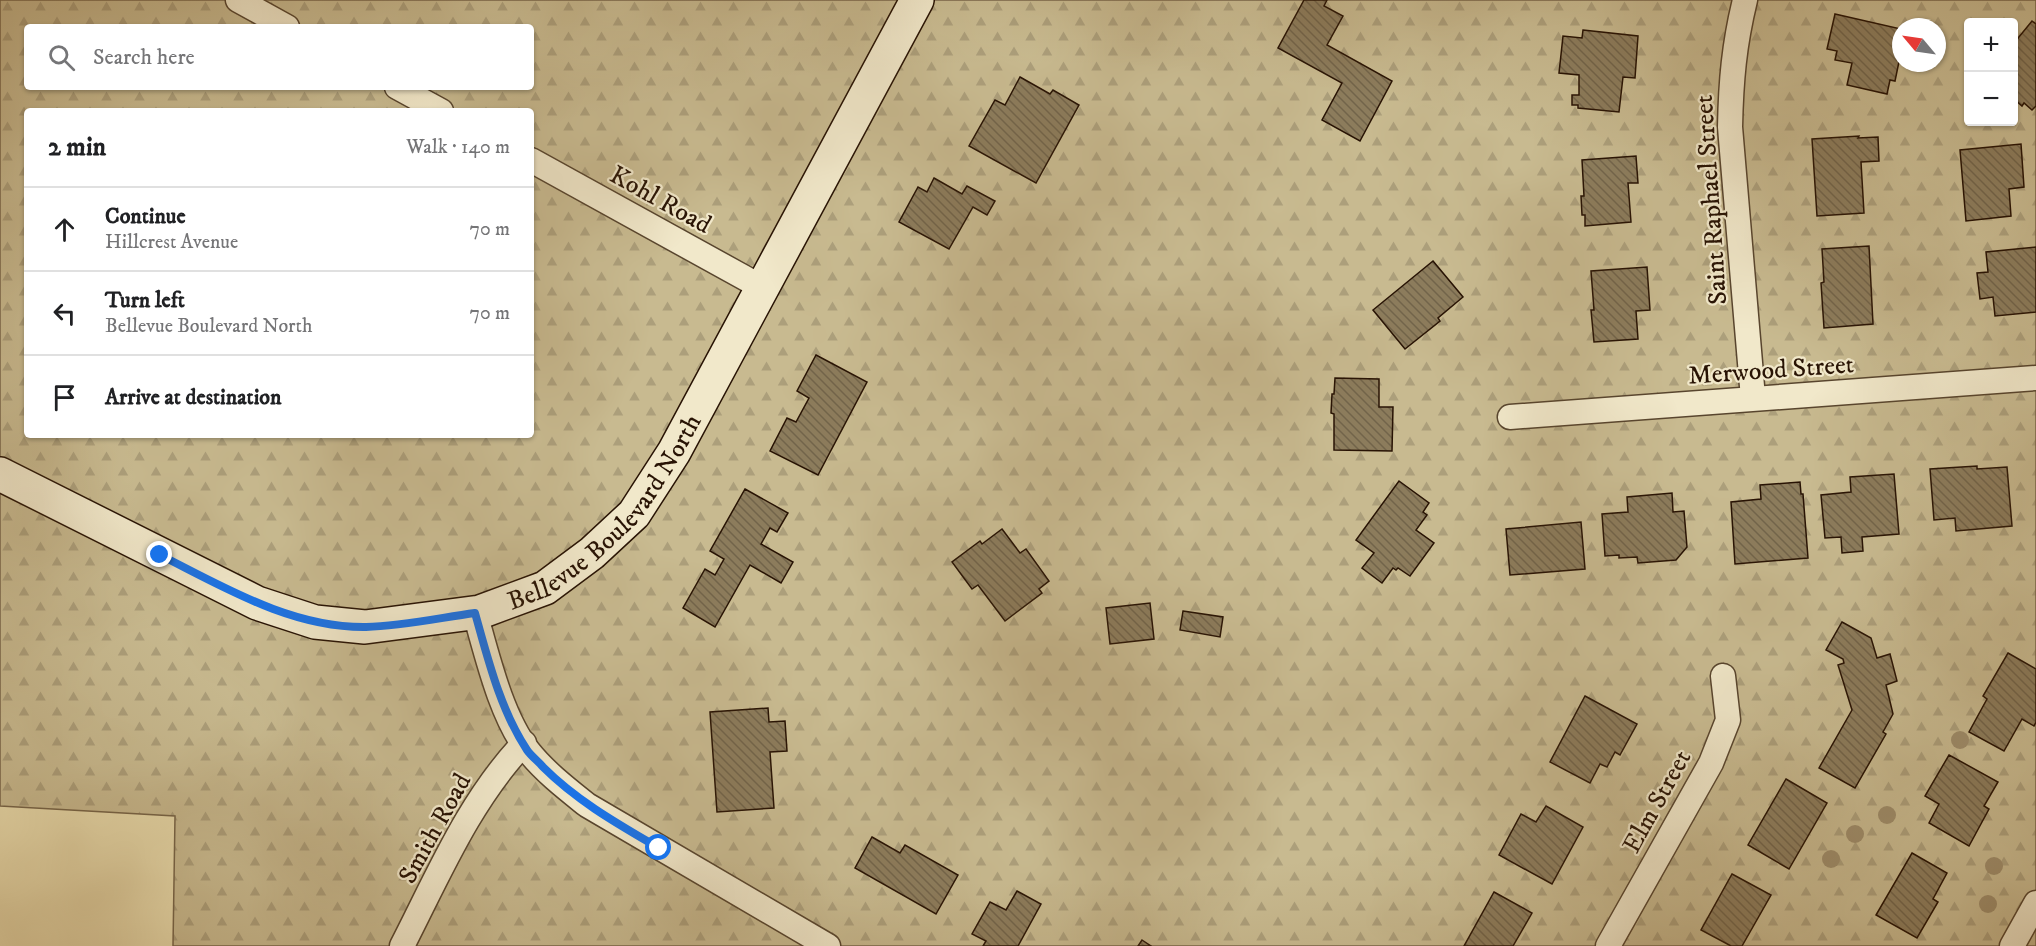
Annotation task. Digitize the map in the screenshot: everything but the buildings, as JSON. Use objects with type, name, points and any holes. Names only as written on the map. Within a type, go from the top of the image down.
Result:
[{"type":"main road","name":"Bellevue Boulevard North","points":[[0,474],[257,603],[315,622],[365,627],[475,613],[545,588],[592,553],[634,514],[674,452],[917,0]]},
{"type":"street","points":[[238,0],[282,24]]},
{"type":"street","name":"Saint Raphael Street","points":[[1746,0],[1736,37],[1731,82],[1730,127],[1753,398]]},
{"type":"street","points":[[402,90],[436,108]]},
{"type":"street","name":"Kohl Road","points":[[534,162],[764,288]]},
{"type":"street","name":"Merwood Street","points":[[1510,417],[2036,378]]},
{"type":"street","points":[[475,613],[496,685],[510,719],[528,751],[556,780],[587,805],[828,946]]},
{"type":"street","name":"Elm Street","points":[[1608,946],[1712,763],[1728,720],[1723,676]]},
{"type":"street","name":"Smith Road","points":[[402,946],[476,804],[504,765],[524,743]]},
{"type":"street","points":[[2012,946],[2036,903]]},
{"type":"green space","points":[[0,0],[2036,0],[2036,946],[173,946],[175,816],[0,806]]},
{"type":"route","points":[[160,555],[257,603],[315,622],[365,627],[475,613],[496,685],[510,719],[528,751],[556,780],[587,805],[659,848]]}]
